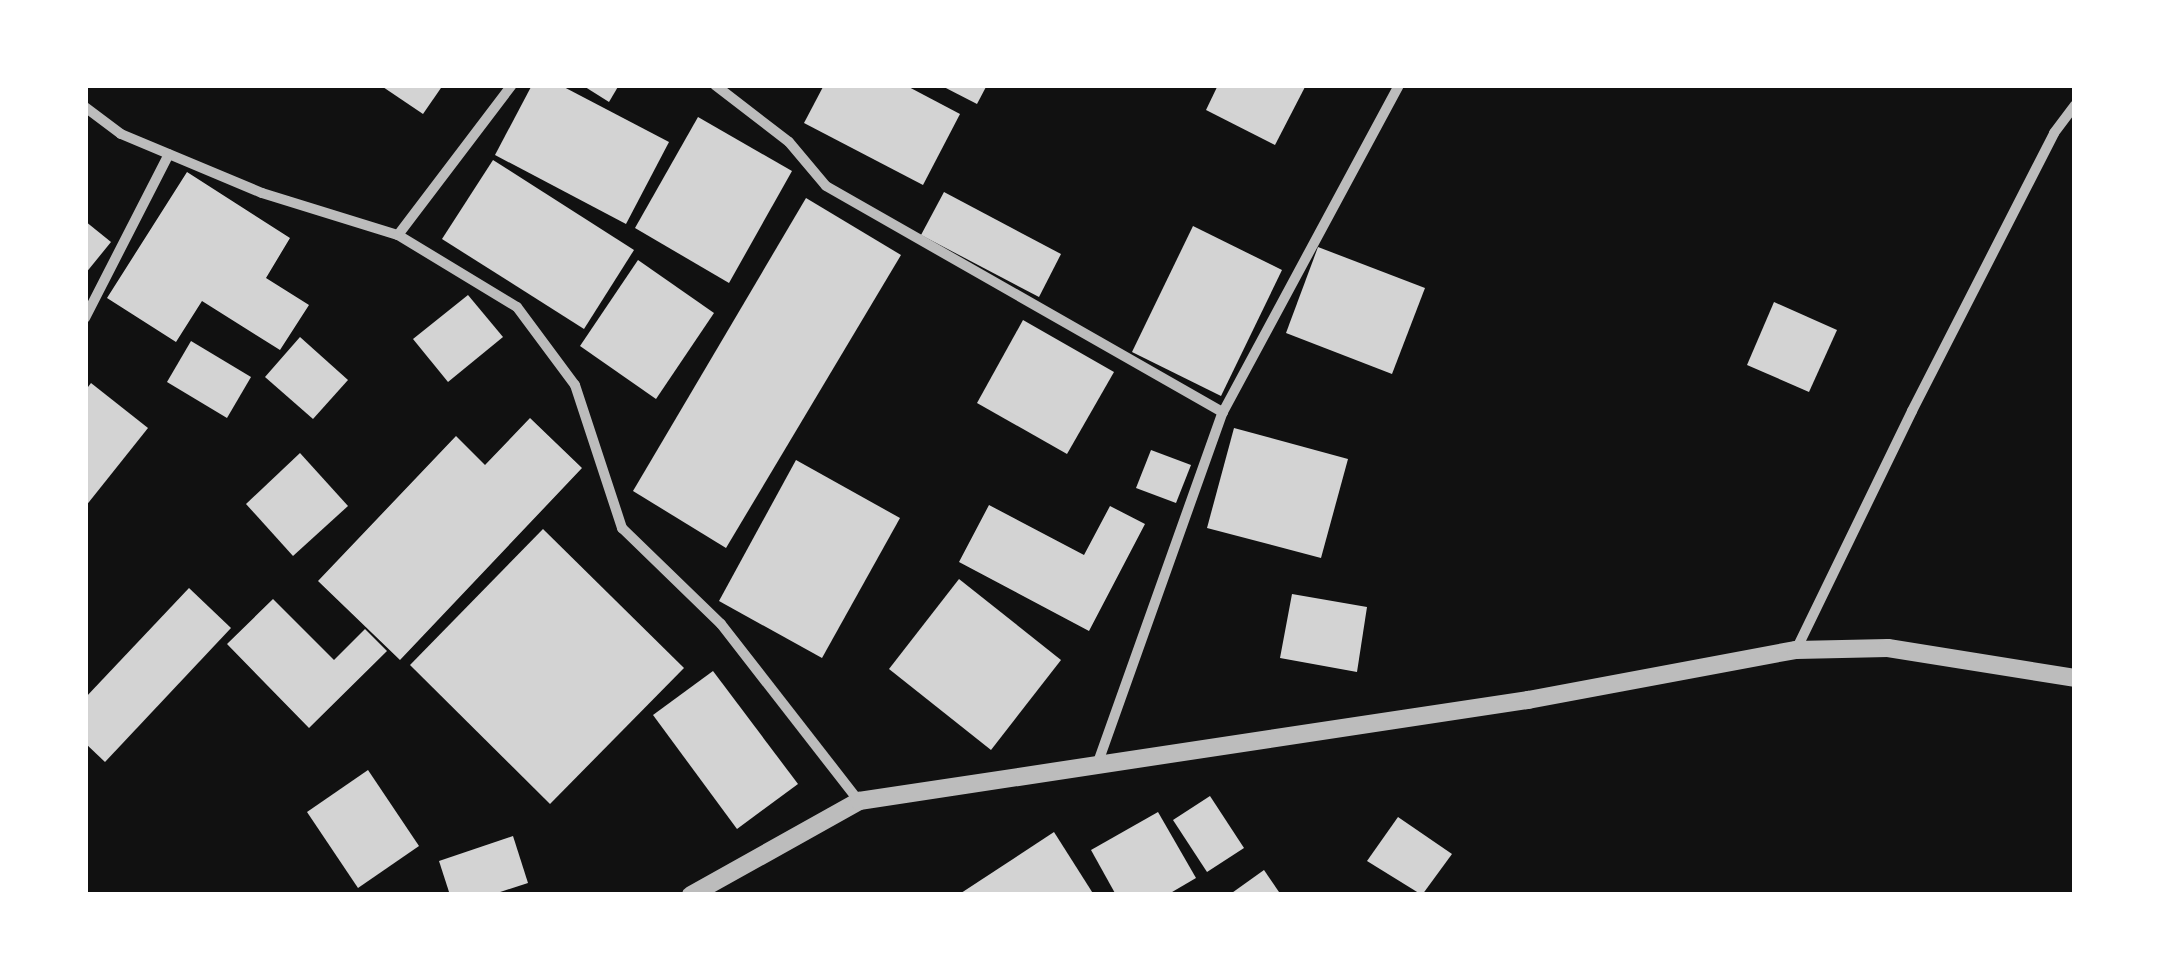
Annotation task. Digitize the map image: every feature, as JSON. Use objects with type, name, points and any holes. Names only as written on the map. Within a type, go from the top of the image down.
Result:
[{"type":"street","points":[[398,236],[512,85]]},
{"type":"street","points":[[715,85],[789,142],[826,186],[1223,412]]},
{"type":"street","points":[[1097,765],[1223,412],[1399,85]]},
{"type":"street","points":[[1796,650],[1921,393],[2054,134],[2075,105]]},
{"type":"street","points":[[85,107],[120,134],[262,193],[398,236],[518,307],[575,384],[622,528],[721,624],[859,802]]},
{"type":"street","points":[[85,318],[169,154]]},
{"type":"street","points":[[691,895],[859,802],[1528,700],[1796,650],[1888,648],[2075,678]]},
{"type":"building","points":[[380,85],[443,85],[423,114]]},
{"type":"building","points":[[532,85],[560,85],[669,142],[626,224],[495,155]]},
{"type":"building","points":[[582,85],[619,85],[609,102]]},
{"type":"building","points":[[824,85],[905,85],[960,114],[923,185],[804,123]]},
{"type":"building","points":[[940,85],[987,85],[977,104]]},
{"type":"building","points":[[1218,85],[1306,85],[1275,145],[1206,110]]},
{"type":"building","points":[[698,117],[792,171],[729,283],[635,228]]},
{"type":"building","points":[[493,160],[634,250],[584,329],[442,239]]},
{"type":"building","points":[[187,172],[290,238],[266,278],[309,305],[280,350],[202,301],[176,342],[107,298]]},
{"type":"building","points":[[944,192],[1061,254],[1039,297],[921,235]]},
{"type":"building","points":[[806,198],[901,255],[726,548],[633,491]]},
{"type":"building","points":[[85,221],[111,242],[85,274]]},
{"type":"building","points":[[1193,226],[1282,270],[1221,396],[1132,352]]},
{"type":"building","points":[[1318,247],[1425,288],[1392,374],[1286,333]]},
{"type":"building","points":[[638,260],[714,313],[656,399],[580,346]]},
{"type":"building","points":[[468,295],[503,337],[448,382],[413,339]]},
{"type":"building","points":[[1774,302],[1837,330],[1809,392],[1747,365]]},
{"type":"building","points":[[1023,320],[1114,372],[1067,454],[977,403]]},
{"type":"building","points":[[300,337],[348,380],[313,419],[265,377]]},
{"type":"building","points":[[191,341],[251,377],[227,418],[167,382]]},
{"type":"building","points":[[91,383],[148,428],[85,507],[85,391]]},
{"type":"building","points":[[530,418],[582,468],[400,660],[318,581],[456,436],[485,465]]},
{"type":"building","points":[[1234,428],[1348,459],[1321,558],[1207,528]]},
{"type":"building","points":[[1151,450],[1191,465],[1176,503],[1136,488]]},
{"type":"building","points":[[300,453],[348,506],[293,556],[246,504]]},
{"type":"building","points":[[796,460],[900,518],[822,658],[719,601]]},
{"type":"building","points":[[989,505],[1084,555],[1110,506],[1145,524],[1089,631],[959,562]]},
{"type":"building","points":[[543,529],[684,668],[550,804],[410,665]]},
{"type":"building","points":[[959,579],[1061,660],[991,750],[889,669]]},
{"type":"building","points":[[189,588],[231,628],[105,762],[85,743],[85,698]]},
{"type":"building","points":[[1292,594],[1367,607],[1357,672],[1280,658]]},
{"type":"building","points":[[273,599],[334,660],[365,629],[387,651],[309,728],[227,644]]},
{"type":"building","points":[[713,671],[798,784],[737,829],[653,715]]},
{"type":"building","points":[[368,770],[419,846],[358,888],[307,812]]},
{"type":"building","points":[[1210,796],[1244,848],[1207,872],[1173,820]]},
{"type":"building","points":[[1158,812],[1196,878],[1167,895],[1116,895],[1091,850]]},
{"type":"building","points":[[1398,817],[1452,854],[1422,895],[1367,861]]},
{"type":"building","points":[[1054,832],[1094,895],[958,895]]},
{"type":"building","points":[[513,836],[528,883],[491,895],[450,895],[439,861]]},
{"type":"building","points":[[1264,870],[1281,895],[1229,895]]}]
